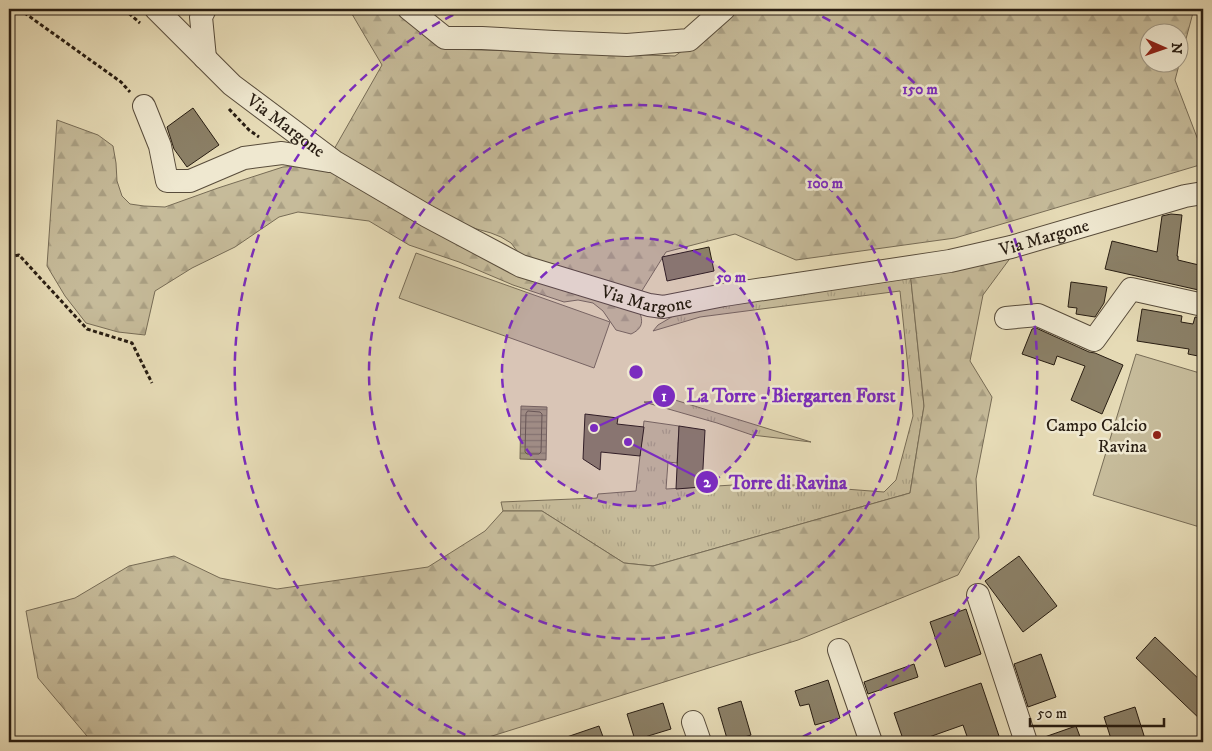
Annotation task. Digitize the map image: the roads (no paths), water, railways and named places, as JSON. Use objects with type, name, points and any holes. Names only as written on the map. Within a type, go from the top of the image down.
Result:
[{"type":"street","name":"Via Margone","points":[[156,9],[232,85],[334,162],[427,216],[521,266],[634,302],[663,307],[724,295],[950,260],[1011,247],[1185,196],[1203,193]]},
{"type":"street","points":[[205,9],[201,18],[206,58]]},
{"type":"street","points":[[409,9],[445,38],[628,44],[689,40],[724,9]]},
{"type":"street","points":[[144,106],[160,146],[167,181],[190,181],[244,158],[282,153],[334,162]]},
{"type":"street","points":[[1006,318],[1038,315],[1094,340],[1131,289],[1203,305]]},
{"type":"street","points":[[978,595],[1026,742]]},
{"type":"street","points":[[839,650],[871,742]]},
{"type":"water","points":[[521,406],[547,407],[546,460],[520,459]]},
{"type":"place","name":"La Torre - Biergarten Forst","points":[[594,428]]},
{"type":"place","name":"Campo Calcio Ravina","points":[[1157,435]]},
{"type":"place","name":"Torre di Ravina","points":[[628,442]]}]
